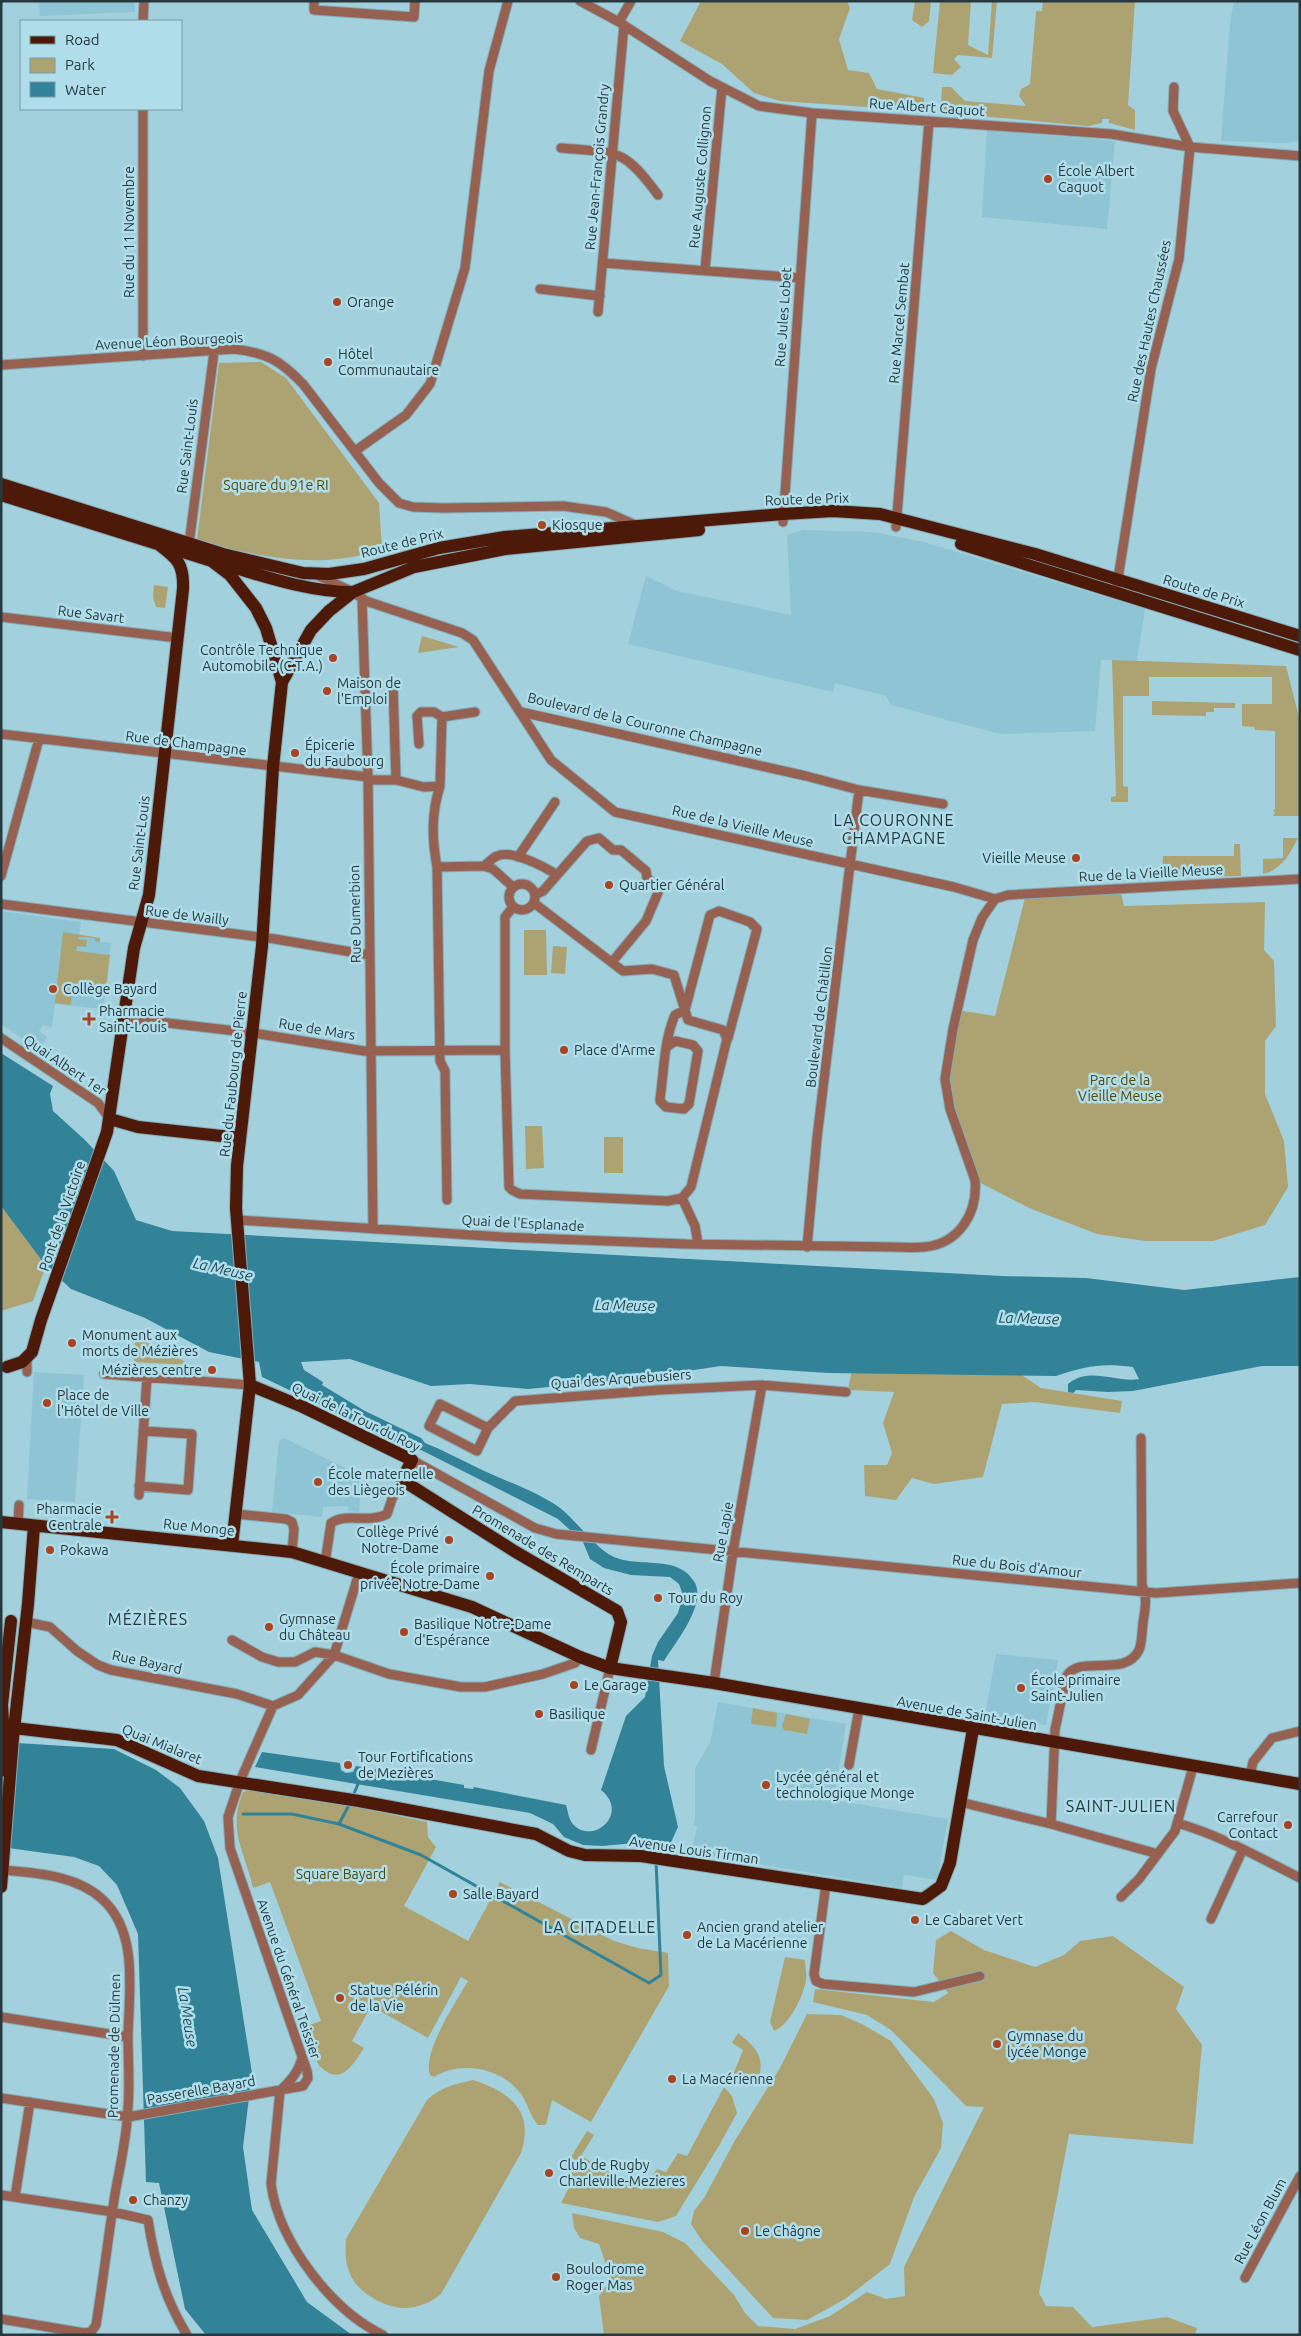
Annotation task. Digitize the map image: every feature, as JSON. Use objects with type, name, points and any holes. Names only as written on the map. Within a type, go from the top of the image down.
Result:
[{"type":"main road","points":[[1,484],[189,544],[307,577]]},
{"type":"main road","points":[[1,495],[210,560],[307,577]]},
{"type":"main road","name":"Route de Prix","points":[[307,577],[354,571],[438,548],[506,538],[640,531],[783,518],[832,511],[880,514],[897,523],[1035,554],[1117,587],[1300,650]]},
{"type":"main road","name":"Route de Prix","points":[[282,682],[311,630],[329,611],[414,567],[505,549],[640,531]]},
{"type":"main road","name":"Rue Saint-Louis","points":[[100,1153],[110,1119],[134,948],[149,895],[183,590],[182,569],[179,561],[158,544]]},
{"type":"main road","points":[[189,544],[230,575],[256,608],[266,628],[282,682]]},
{"type":"main road","points":[[357,595],[355,583],[360,578],[399,559]]},
{"type":"main road","name":"Route de Prix","points":[[307,577],[337,592],[357,595]]},
{"type":"main road","name":"Route de Prix","points":[[1117,587],[1300,636]]},
{"type":"main road","name":"Rue du Faubourg de Pierre","points":[[232,1546],[250,1385],[238,1220],[238,1166],[262,938],[273,767],[282,682]]},
{"type":"main road","points":[[110,1119],[138,1127],[240,1138]]},
{"type":"main road","name":"Pont de la Victoire","points":[[7,1367],[25,1364],[34,1346],[100,1153]]},
{"type":"main road","name":"Quai de la Tour du Roy","points":[[250,1385],[303,1406],[412,1460]]},
{"type":"main road","points":[[402,1480],[412,1460]]},
{"type":"main road","name":"Promenade des Remparts","points":[[402,1480],[522,1556],[617,1611],[621,1622],[610,1668]]},
{"type":"main road","name":"Rue Monge","points":[[1,1522],[292,1552],[472,1607],[580,1657]]},
{"type":"main road","points":[[1,1888],[10,1735],[26,1622],[34,1526]]},
{"type":"main road","points":[[1,1771],[10,1735],[2,1706],[6,1621],[26,1622]]},
{"type":"main road","name":"Avenue de Saint-Julien","points":[[580,1657],[610,1668],[714,1683],[1300,1784]]},
{"type":"main road","name":"Avenue Louis Tirman","points":[[240,1781],[536,1834],[569,1851],[584,1855],[641,1856],[924,1899],[931,1896],[941,1886],[950,1863],[973,1729]]},
{"type":"main road","name":"Quai Mialaret","points":[[10,1735],[117,1740],[198,1776],[240,1781]]},
{"type":"street","points":[[143,20],[144,1]]},
{"type":"street","points":[[314,1],[314,10],[414,17],[415,1]]},
{"type":"street","points":[[355,451],[406,415],[430,384],[465,268],[489,71],[508,1]]},
{"type":"street","name":"Rue Albert Caquot","points":[[580,1],[621,24],[722,87],[759,106],[812,113],[1111,134],[1190,147],[1300,156]]},
{"type":"street","points":[[621,24],[631,1]]},
{"type":"street","name":"Rue Jean-François Grandry","points":[[598,312],[621,24]]},
{"type":"street","name":"Rue Auguste Collignon","points":[[705,270],[722,87]]},
{"type":"street","points":[[1174,87],[1173,111],[1190,147]]},
{"type":"street","name":"Rue du 11 Novembre","points":[[143,110],[143,356]]},
{"type":"street","name":"Rue Jules Lobet","points":[[783,518],[812,113]]},
{"type":"street","name":"Rue Marcel Sembat","points":[[897,523],[929,121]]},
{"type":"street","name":"Rue des Hautes Chaussées","points":[[1117,587],[1151,370],[1179,259],[1190,147]]},
{"type":"street","points":[[561,148],[612,152],[626,158],[639,168],[658,194]]},
{"type":"street","points":[[603,263],[800,278]]},
{"type":"street","points":[[540,289],[600,296]]},
{"type":"street","name":"Avenue Léon Bourgeois","points":[[1,365],[234,350],[260,352],[290,370],[335,423],[379,483],[399,504],[413,507],[444,508],[563,506],[593,509],[640,531]]},
{"type":"street","name":"Rue Saint-Louis","points":[[189,544],[214,352]]},
{"type":"street","name":"Boulevard de la Couronne Champagne","points":[[357,595],[462,634],[473,640],[520,712],[823,780],[859,790],[943,804]]},
{"type":"street","name":"Rue Dumerbion","points":[[357,595],[368,779],[374,1229]]},
{"type":"street","name":"Rue Savart","points":[[1,617],[178,638]]},
{"type":"street","points":[[393,685],[396,780]]},
{"type":"street","points":[[420,744],[417,716],[421,712],[434,712],[442,717],[475,712]]},
{"type":"street","name":"Rue de la Vieille Meuse","points":[[520,712],[551,760],[615,812],[954,887],[995,899],[1008,895],[1300,879]]},
{"type":"street","points":[[442,717],[440,786],[433,812],[433,845],[437,867],[440,1062],[445,1071],[447,1200]]},
{"type":"street","name":"Rue de Champagne","points":[[1,734],[368,779],[396,780],[424,787],[440,786]]},
{"type":"street","points":[[1,876],[39,738]]},
{"type":"street","name":"Boulevard de Châtillon","points":[[807,1247],[817,1138],[859,790]]},
{"type":"street","points":[[518,857],[555,802]]},
{"type":"street","points":[[513,887],[509,899],[513,907],[525,910],[587,841],[599,838],[614,850],[621,850],[646,871],[646,878],[660,888],[646,921],[612,962]]},
{"type":"street","points":[[484,866],[497,856],[507,854],[547,868],[557,875]]},
{"type":"street","points":[[437,867],[484,866],[493,869],[513,887]]},
{"type":"street","points":[[513,887],[526,885],[534,899],[623,971],[652,969],[674,976],[688,1020],[722,1030],[727,1039]]},
{"type":"street","name":"Quai de l'Esplanade","points":[[238,1220],[374,1229],[698,1244],[807,1247],[925,1247],[938,1244],[957,1234],[968,1220],[977,1194],[975,1180],[950,1109],[945,1079],[952,1028],[974,940],[982,918],[995,899]]},
{"type":"street","name":"Rue de Wailly","points":[[1,904],[262,938],[369,955]]},
{"type":"street","points":[[513,907],[505,917],[505,1050],[508,1182],[512,1190],[520,1194],[668,1200],[682,1198],[691,1187],[727,1039],[757,929],[750,922],[719,911],[710,915],[685,1010],[675,1015],[670,1026],[660,1101],[666,1107],[684,1110],[689,1104],[698,1051],[694,1045],[675,1041],[668,1046]]},
{"type":"street","name":"Rue de Mars","points":[[125,1018],[253,1032],[372,1051],[505,1050]]},
{"type":"street","name":"Quai Albert 1er","points":[[1,1038],[98,1103],[110,1119]]},
{"type":"street","points":[[682,1198],[695,1226],[698,1244]]},
{"type":"street","points":[[104,1374],[250,1385]]},
{"type":"street","points":[[143,1431],[192,1434],[188,1490],[139,1490],[143,1431],[147,1377]]},
{"type":"street","name":"Quai des Arquebusiers","points":[[488,1428],[440,1404],[429,1426],[476,1451],[488,1428],[515,1401],[659,1390],[762,1385],[846,1392]]},
{"type":"street","name":"Rue Lapie","points":[[714,1683],[733,1552],[762,1385]]},
{"type":"street","points":[[1051,1824],[1054,1743],[1066,1677],[1069,1671],[1077,1667],[1117,1665],[1128,1662],[1138,1650],[1146,1602],[1142,1585],[1141,1438]]},
{"type":"street","name":"Quai de la Tour du Roy","points":[[412,1460],[535,1528],[556,1534],[733,1552]]},
{"type":"street","points":[[325,1562],[331,1523],[339,1518],[378,1519],[387,1514],[392,1498],[402,1480]]},
{"type":"street","points":[[18,1524],[19,1505]]},
{"type":"street","points":[[236,1514],[292,1522],[294,1529],[292,1552]]},
{"type":"street","name":"Rue du Bois d'Amour","points":[[733,1552],[1145,1592],[1221,1590],[1300,1583]]},
{"type":"street","points":[[274,1706],[298,1695],[334,1655],[359,1573]]},
{"type":"street","name":"Rue Bayard","points":[[26,1622],[50,1627],[77,1651],[98,1665],[111,1670],[238,1694],[274,1706]]},
{"type":"street","points":[[232,1640],[262,1657],[278,1662],[295,1662],[315,1652],[334,1655],[390,1674],[461,1687],[485,1687],[542,1674],[575,1663],[580,1657]]},
{"type":"street","name":"Promenade des Remparts","points":[[591,1750],[610,1668]]},
{"type":"street","name":"Avenue du Général Teissier","points":[[274,1706],[240,1781],[228,1816],[230,1848],[302,2057],[305,2082]]},
{"type":"street","points":[[849,1765],[859,1709]]},
{"type":"street","points":[[1250,1776],[1253,1762],[1272,1738],[1300,1732]]},
{"type":"street","points":[[1121,1897],[1139,1878],[1176,1831],[1193,1767]]},
{"type":"street","points":[[960,1802],[1051,1824],[1158,1854]]},
{"type":"street","points":[[1177,1822],[1243,1850],[1300,1878]]},
{"type":"street","points":[[1210,1919],[1243,1850]]},
{"type":"street","name":"Promenade de Dülmen","points":[[1,2320],[84,2333],[91,2332],[96,2325],[128,2117],[128,1955],[124,1935],[114,1914],[103,1899],[88,1888],[69,1880],[2,1865]]},
{"type":"street","points":[[826,1884],[814,1974],[816,1981],[823,1984],[914,1992],[980,1976]]},
{"type":"street","points":[[1,2018],[128,2037]]},
{"type":"street","points":[[302,2057],[296,2074],[280,2091],[271,2184],[273,2199],[284,2230],[298,2256],[345,2309],[383,2335]]},
{"type":"street","points":[[280,2091],[305,2082],[296,2074]]},
{"type":"street","name":"Passerelle Bayard","points":[[1,2098],[128,2117],[280,2091]]},
{"type":"street","points":[[16,2197],[30,2102]]},
{"type":"street","name":"Rue Léon Blum","points":[[1245,2278],[1300,2176]]},
{"type":"street","points":[[1,2195],[112,2212],[148,2220],[154,2259],[166,2297],[187,2335]]},
{"type":"shaded area","points":[[39,1],[134,1],[135,12],[40,16]]},
{"type":"shaded area","points":[[1234,1],[1300,1],[1300,141],[1284,143],[1221,141],[1230,23]]},
{"type":"shaded area","name":"École Albert Caquot","points":[[987,130],[1115,141],[1107,229],[982,217]]},
{"type":"shaded area","points":[[803,530],[874,532],[924,542],[1145,609],[1137,661],[1101,660],[1095,731],[1000,734],[891,705],[886,696],[835,683],[833,692],[628,644],[646,576],[677,591],[791,615],[787,535]]},
{"type":"shaded area","name":"Collège Bayard","points":[[1,911],[81,922],[79,935],[100,938],[100,942],[111,943],[103,1009],[55,1004],[52,1027],[43,1025],[39,1031],[47,1037],[37,1055],[20,1044],[23,1039],[1,1024]]},
{"type":"shaded area","points":[[34,1372],[84,1375],[75,1502],[27,1499]]},
{"type":"shaded area","name":"École maternelle des Liègeois","points":[[284,1438],[362,1476],[359,1512],[348,1511],[348,1507],[345,1506],[323,1507],[322,1517],[272,1512],[279,1441]]},
{"type":"shaded area","name":"École primaire Saint-Julien","points":[[996,1654],[1058,1660],[1046,1725],[985,1715]]},
{"type":"shaded area","name":"Lycée général et technologique Monge","points":[[718,1702],[846,1724],[834,1800],[948,1819],[937,1880],[904,1875],[902,1888],[691,1853],[697,1827],[693,1825],[695,1819],[695,1768],[710,1743]]},
{"type":"green space","points":[[701,1],[847,1],[850,8],[839,39],[848,70],[869,73],[877,89],[924,98],[924,111],[780,101],[754,93],[722,64],[680,41]]},
{"type":"green space","points":[[915,1],[931,1],[929,21],[922,27],[912,20]]},
{"type":"green space","points":[[940,1],[971,1],[968,45],[988,55],[992,1],[997,1],[992,58],[958,55],[954,59],[961,67],[952,75],[933,73]]},
{"type":"green space","points":[[1043,1],[1135,1],[1128,105],[1135,110],[1135,130],[1109,123],[1109,119],[1102,119],[1102,123],[1088,126],[936,112],[941,106],[942,87],[951,87],[965,101],[1026,106],[1019,96],[1021,89],[1030,84],[1036,11],[1042,11]]},
{"type":"green space","name":"Square du 91e RI","points":[[261,362],[286,378],[379,503],[382,549],[359,556],[335,559],[289,559],[244,552],[197,540],[219,363]]},
{"type":"green space","points":[[154,585],[168,587],[165,608],[156,607],[153,597]]},
{"type":"green space","points":[[422,636],[459,647],[418,653]]},
{"type":"green space","points":[[1112,660],[1286,666],[1300,721],[1299,816],[1273,816],[1275,813],[1273,810],[1275,809],[1275,731],[1255,730],[1254,727],[1242,726],[1242,704],[1272,704],[1272,677],[1149,677],[1149,696],[1123,696],[1123,786],[1128,787],[1128,802],[1111,802],[1111,797],[1116,796]]},
{"type":"green space","points":[[1152,701],[1235,703],[1235,708],[1214,708],[1214,712],[1206,712],[1206,716],[1152,715]]},
{"type":"green space","points":[[1283,838],[1298,838],[1280,865],[1263,874],[1263,859],[1283,858]]},
{"type":"green space","points":[[1234,844],[1240,844],[1241,876],[1162,877],[1163,856],[1234,856]]},
{"type":"green space","name":"Parc de la Vieille Meuse","points":[[1120,889],[1124,906],[1265,902],[1264,950],[1274,961],[1276,1026],[1265,1041],[1265,1094],[1284,1141],[1288,1187],[1265,1225],[1213,1241],[1145,1241],[1097,1234],[1029,1208],[975,1180],[946,1095],[957,1010],[995,1016],[1026,894]]},
{"type":"green space","points":[[524,930],[546,930],[547,975],[524,975]]},
{"type":"green space","points":[[63,932],[100,938],[100,942],[95,941],[95,938],[79,937],[78,939],[87,940],[86,947],[77,946],[76,951],[110,955],[105,997],[72,993],[71,1005],[55,1003]]},
{"type":"green space","points":[[553,946],[567,947],[565,974],[551,973]]},
{"type":"green space","points":[[525,1126],[542,1126],[544,1168],[526,1169]]},
{"type":"green space","points":[[604,1137],[623,1137],[623,1173],[604,1173]]},
{"type":"green space","points":[[1,1206],[46,1266],[33,1301],[1,1311]]},
{"type":"green space","points":[[135,1341],[143,1341],[188,1363],[188,1365],[134,1362]]},
{"type":"green space","points":[[1000,1361],[1041,1388],[1122,1401],[1120,1413],[1034,1402],[1002,1404],[983,1477],[934,1484],[912,1478],[896,1500],[865,1496],[864,1465],[887,1465],[892,1453],[883,1423],[894,1392],[848,1390],[853,1364]]},
{"type":"green space","points":[[753,1708],[777,1713],[776,1727],[751,1724]]},
{"type":"green space","points":[[786,1714],[810,1719],[807,1734],[784,1730],[782,1726]]},
{"type":"green space","name":"Square Bayard","points":[[250,1790],[342,1804],[427,1822],[428,1837],[436,1847],[404,1906],[468,1941],[500,1882],[614,1941],[638,1948],[668,1953],[669,1986],[591,2122],[552,2100],[546,2125],[538,2125],[521,2094],[513,2085],[503,2078],[480,2069],[456,2069],[434,2077],[430,2075],[429,2065],[435,2041],[468,1981],[461,1977],[428,2038],[371,2006],[352,2041],[364,2048],[350,2068],[339,2074],[332,2074],[318,2064],[304,2027],[321,2021],[270,1882],[253,1888],[239,1841],[237,1818],[239,1806],[243,1792]]},
{"type":"green space","points":[[951,1931],[984,1950],[1035,1967],[1064,1955],[1080,1941],[1113,1936],[1184,1987],[1176,2009],[1202,2045],[1193,2144],[1069,2134],[1039,2293],[1046,2306],[1073,2307],[1092,2327],[1167,2317],[1197,2328],[1195,2335],[604,2335],[599,2296],[611,2279],[599,2244],[580,2238],[574,2228],[572,2213],[663,2232],[685,2243],[734,2295],[745,2313],[758,2326],[795,2329],[830,2316],[867,2292],[886,2299],[905,2296],[904,2267],[984,2107],[966,2106],[891,2030],[867,2015],[813,2002],[815,1989],[934,2002],[948,1993],[933,1973],[936,1940]]},
{"type":"green space","points":[[785,1957],[805,1960],[806,1980],[802,1994],[790,2017],[780,2028],[774,2031],[770,2022]]},
{"type":"green space","points":[[807,2014],[841,2015],[862,2024],[891,2041],[934,2099],[943,2123],[941,2148],[914,2197],[890,2264],[845,2299],[807,2320],[773,2318],[703,2242],[691,2224],[694,2211],[704,2198],[734,2142],[780,2068]]},
{"type":"green space","points":[[738,2033],[757,2052],[761,2063],[759,2077],[743,2084],[731,2080],[743,2050],[732,2043]]},
{"type":"green space","points":[[473,2080],[498,2091],[516,2105],[522,2115],[525,2126],[521,2153],[441,2294],[427,2303],[412,2308],[394,2307],[378,2301],[364,2292],[353,2281],[346,2262],[346,2239],[427,2100],[443,2089]]},
{"type":"green space","points":[[724,2087],[732,2096],[737,2113],[676,2216],[658,2222],[561,2203],[572,2182],[566,2176],[574,2159],[571,2157],[587,2131],[594,2135],[581,2156],[642,2190],[657,2169],[666,2172],[678,2153],[687,2156]]},
{"type":"water","name":"La Meuse","points":[[1,1053],[53,1086],[50,1094],[53,1111],[85,1140],[114,1171],[136,1220],[172,1231],[1002,1276],[1086,1278],[1184,1290],[1300,1277],[1300,1366],[1262,1366],[1133,1391],[1076,1390],[1073,1393],[1068,1392],[1068,1384],[1085,1376],[1139,1379],[1133,1367],[1112,1365],[1085,1368],[1056,1376],[828,1373],[721,1366],[633,1379],[528,1389],[470,1384],[431,1386],[350,1359],[301,1362],[304,1370],[323,1382],[322,1385],[365,1411],[421,1438],[425,1443],[527,1489],[556,1505],[598,1546],[612,1556],[622,1560],[669,1565],[679,1568],[688,1574],[695,1583],[697,1592],[693,1612],[682,1634],[664,1661],[658,1660],[664,1766],[678,1827],[668,1849],[635,1843],[602,1846],[583,1845],[564,1837],[553,1824],[530,1813],[255,1767],[262,1752],[340,1763],[341,1770],[346,1773],[353,1772],[356,1766],[464,1785],[464,1788],[473,1789],[474,1787],[566,1805],[572,1823],[580,1829],[589,1831],[597,1829],[605,1824],[610,1817],[612,1809],[609,1799],[601,1790],[626,1716],[645,1697],[652,1656],[658,1642],[678,1613],[683,1595],[679,1584],[670,1577],[631,1575],[604,1568],[590,1559],[583,1542],[558,1519],[421,1450],[414,1451],[385,1437],[386,1435],[380,1432],[262,1377],[259,1362],[209,1352],[145,1318],[71,1289],[46,1266],[1,1206]]},
{"type":"water","name":"La Meuse","points":[[1,1742],[114,1749],[156,1770],[180,1788],[204,1821],[218,1858],[252,2073],[243,2147],[252,2210],[307,2302],[352,2335],[206,2335],[185,2309],[159,2183],[146,2182],[138,1934],[117,1885],[99,1866],[74,1857],[1,1847]]},
{"type":"waterway","points":[[353,1796],[358,1784]]},
{"type":"waterway","points":[[339,1824],[350,1803]]},
{"type":"waterway","points":[[243,1814],[292,1814],[339,1824],[421,1855],[649,1983],[661,1975],[656,1861]]},
{"type":"place","name":"École Albert Caquot","points":[[1048,179]]},
{"type":"place","name":"Orange","points":[[337,302]]},
{"type":"place","name":"Hôtel Communautaire","points":[[328,362]]},
{"type":"place","name":"Kiosque","points":[[542,525]]},
{"type":"place","name":"Contrôle Technique Automobile (C.T.A.)","points":[[333,658]]},
{"type":"place","name":"Maison de l'Emploi","points":[[327,691]]},
{"type":"place","name":"Épicerie du Faubourg","points":[[295,753]]},
{"type":"place","name":"Vieille Meuse","points":[[1076,858]]},
{"type":"place","name":"Quartier Général","points":[[609,885]]},
{"type":"place","name":"Collège Bayard","points":[[53,989]]},
{"type":"place","name":"Pharmacie Saint-Louis","points":[[89,1019]]},
{"type":"place","name":"Place d'Arme","points":[[564,1050]]},
{"type":"place","name":"Monument aux morts de Mézières","points":[[72,1343]]},
{"type":"place","name":"Mézières centre","points":[[212,1370]]},
{"type":"place","name":"Place de l'Hôtel de Ville","points":[[47,1403]]},
{"type":"place","name":"École maternelle des Liègeois","points":[[318,1482]]},
{"type":"place","name":"Pharmacie Centrale","points":[[112,1517]]},
{"type":"place","name":"Collège Privé Notre-Dame","points":[[449,1540]]},
{"type":"place","name":"Pokawa","points":[[50,1550]]},
{"type":"place","name":"École primaire privée Notre-Dame","points":[[490,1576]]},
{"type":"place","name":"Tour du Roy","points":[[658,1598]]},
{"type":"place","name":"Gymnase du Château","points":[[269,1627]]},
{"type":"place","name":"Basilique Notre-Dame d'Espérance","points":[[404,1632]]},
{"type":"place","name":"Le Garage","points":[[574,1685]]},
{"type":"place","name":"École primaire Saint-Julien","points":[[1021,1688]]},
{"type":"place","name":"Basilique","points":[[539,1714]]},
{"type":"place","name":"Tour Fortifications de Mezières","points":[[348,1765]]},
{"type":"place","name":"Lycée général et technologique Monge","points":[[766,1785]]},
{"type":"place","name":"Carrefour Contact","points":[[1288,1825]]},
{"type":"place","name":"Salle Bayard","points":[[453,1894]]},
{"type":"place","name":"Le Cabaret Vert","points":[[915,1920]]},
{"type":"place","name":"Ancien grand atelier de La Macérienne","points":[[687,1935]]},
{"type":"place","name":"Statue Pélérin de la Vie","points":[[340,1998]]},
{"type":"place","name":"Gymnase du lycée Monge","points":[[997,2044]]},
{"type":"place","name":"La Macérienne","points":[[672,2079]]},
{"type":"place","name":"Club de Rugby Charleville-Mezieres","points":[[549,2173]]},
{"type":"place","name":"Chanzy","points":[[133,2200]]},
{"type":"place","name":"Le Châgne","points":[[745,2231]]},
{"type":"place","name":"Boulodrome Roger Mas","points":[[556,2277]]},
{"type":"district","name":"LA COURONNE CHAMPAGNE","points":[[894,829]]},
{"type":"district","name":"MÉZIÈRES","points":[[148,1619]]},
{"type":"district","name":"SAINT-JULIEN","points":[[1121,1806]]},
{"type":"district","name":"LA CITADELLE","points":[[600,1927]]}]
